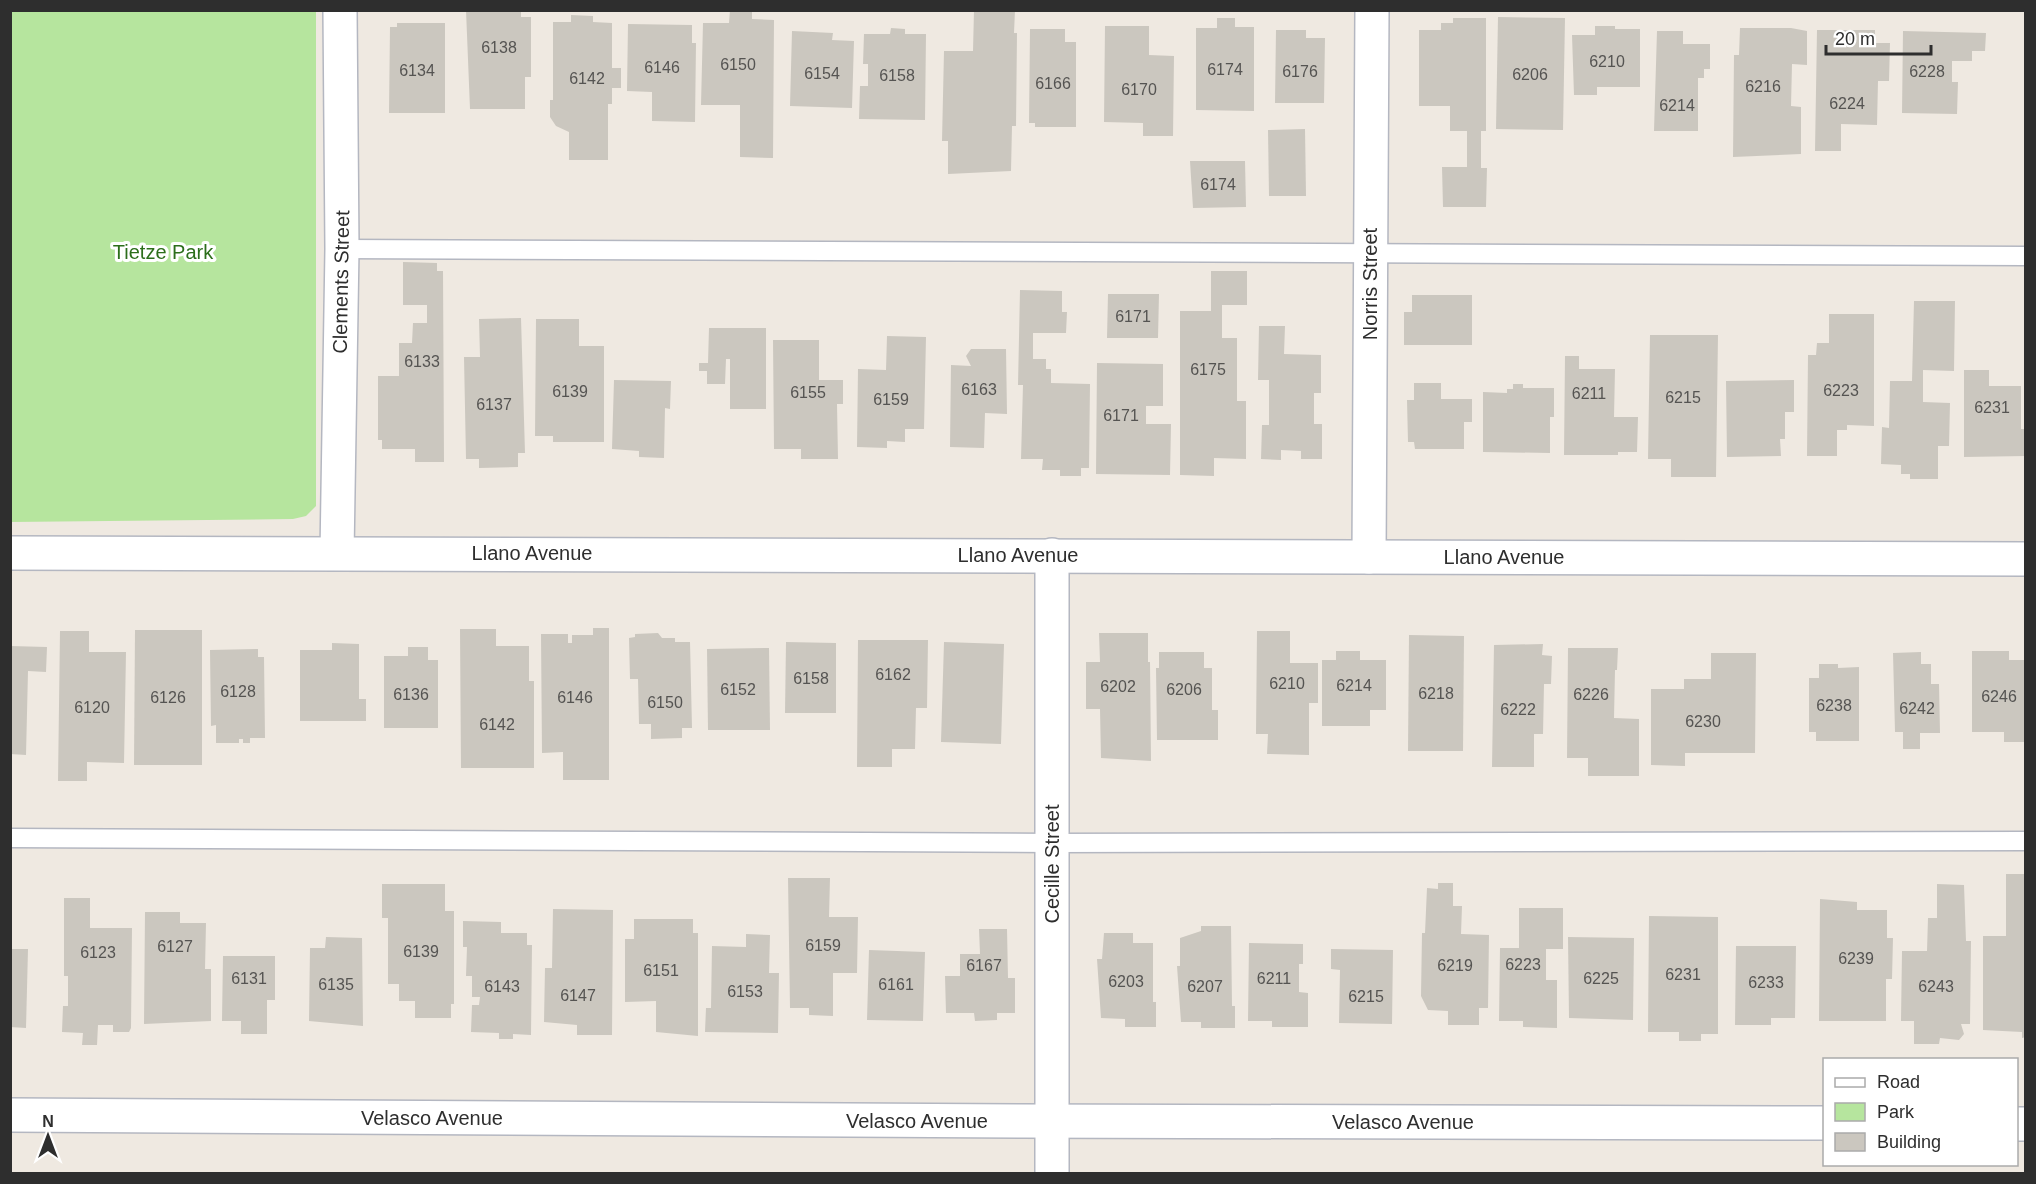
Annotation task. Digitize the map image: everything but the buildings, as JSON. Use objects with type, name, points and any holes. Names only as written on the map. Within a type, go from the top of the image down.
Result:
[{"type":"street","name":"Clements Street","points":[[337,553],[342,249],[340,10]]},
{"type":"street","name":"Norris Street","points":[[1369,557],[1372,10]]},
{"type":"street","name":"Llano Avenue","points":[[10,553],[2025,559]]},
{"type":"street","name":"Cecille Street","points":[[1052,555],[1052,1173]]},
{"type":"street","name":"Velasco Avenue","points":[[10,1115],[1823,1123]]},
{"type":"lane","points":[[342,249],[2025,256]]},
{"type":"lane","points":[[10,838],[1052,843],[2025,841]]},
{"type":"green space","name":"Tietze Park","points":[[10,11],[316,11],[316,506],[306,516],[293,519],[11,522]]}]
